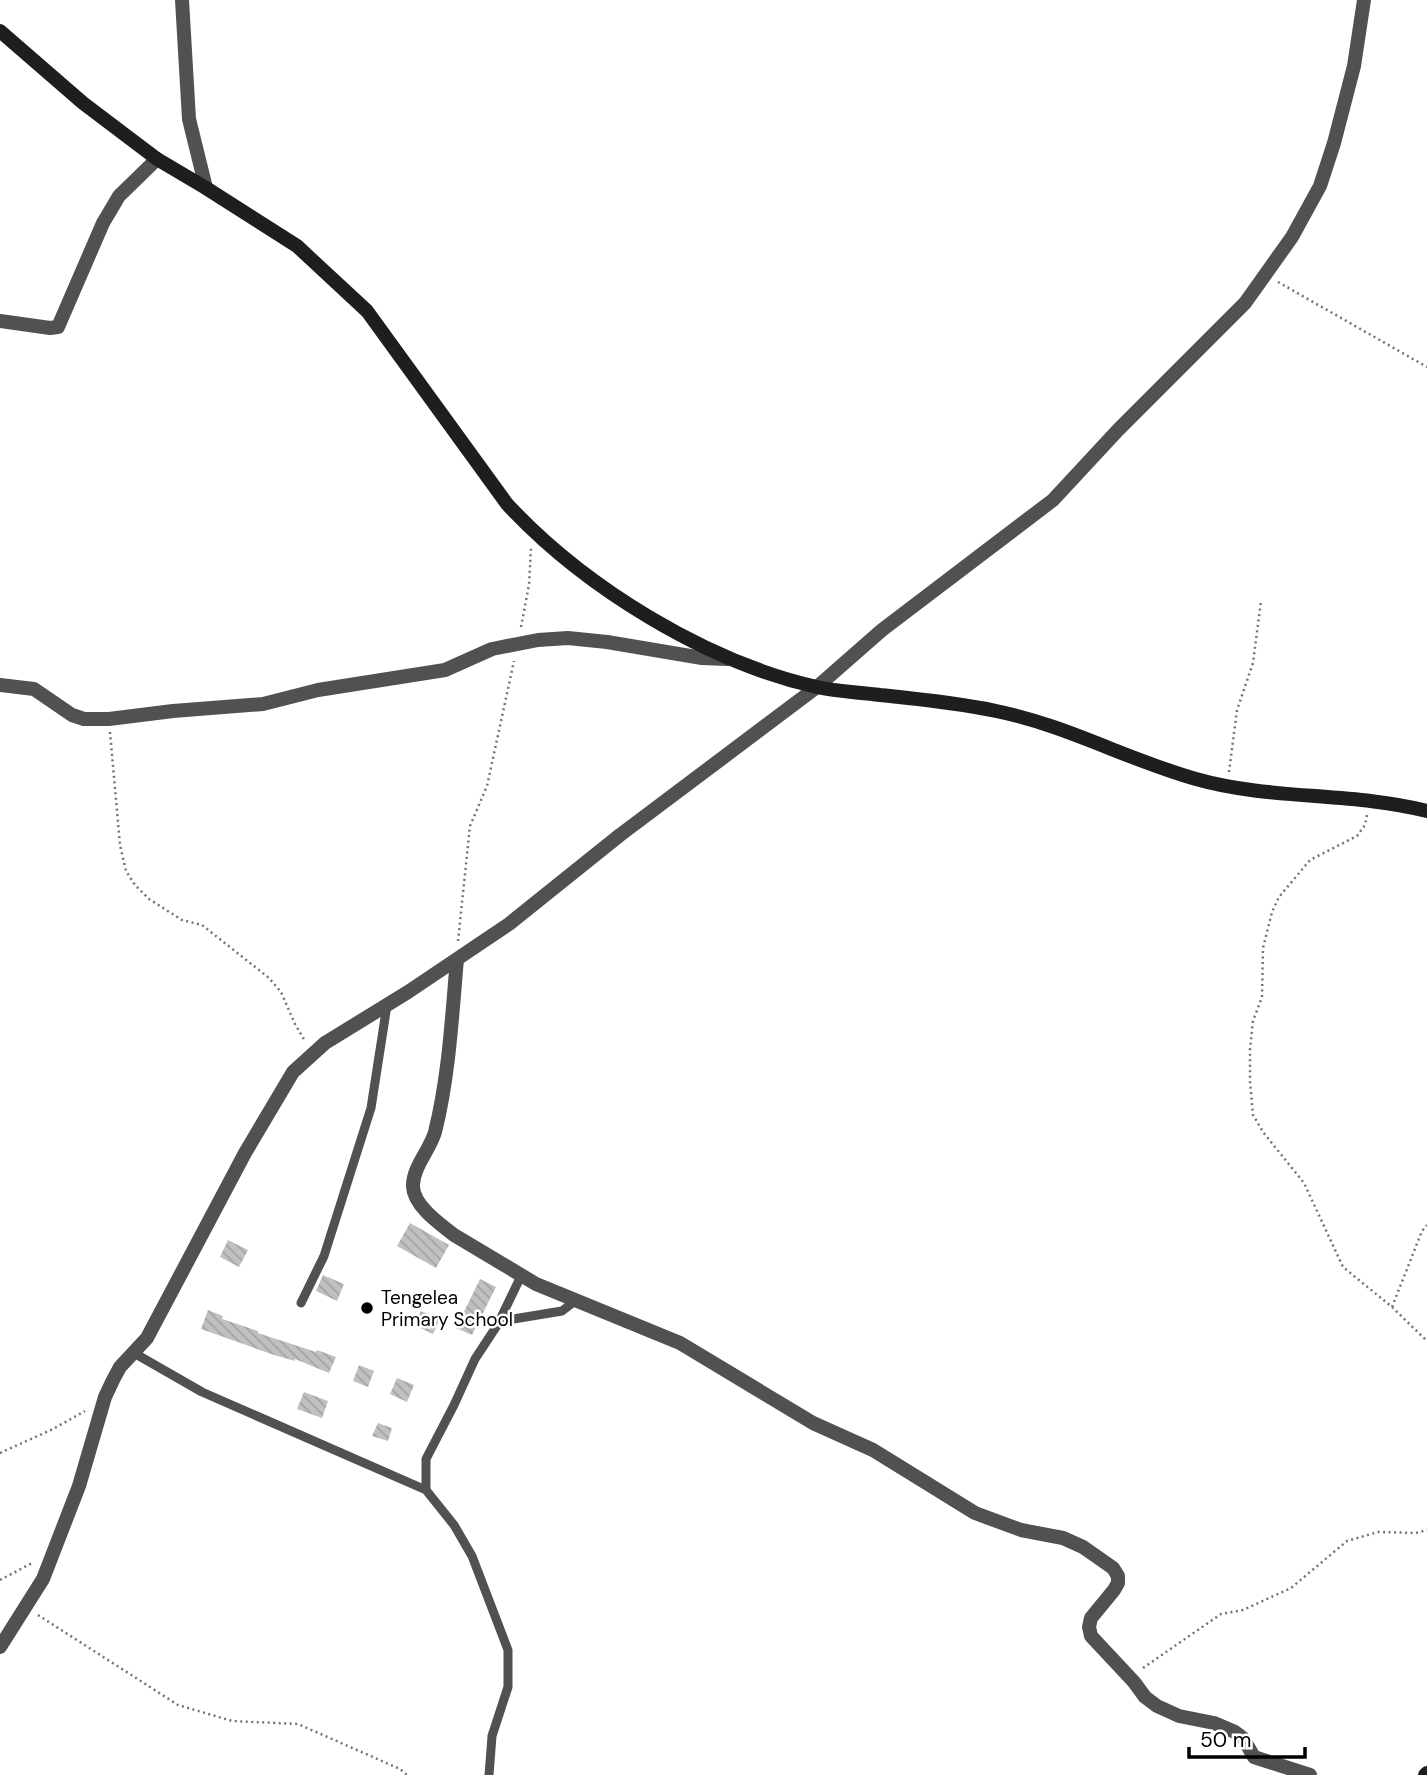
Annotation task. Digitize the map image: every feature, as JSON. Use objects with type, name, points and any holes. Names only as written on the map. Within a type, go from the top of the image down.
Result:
[{"type":"street","points":[[182,0],[189,119],[206,188]]},
{"type":"street","points":[[0,1647],[43,1579],[79,1486],[105,1397],[120,1367],[148,1338],[245,1153],[293,1072],[312,1054],[509,924],[620,835],[817,687],[882,630],[1054,500],[1118,430],[1245,303],[1299,226],[1320,186],[1334,143],[1354,66],[1364,0]]},
{"type":"street","points":[[0,31],[83,103],[157,159],[297,246],[367,310],[507,503],[531,530],[596,582],[636,609],[727,659],[817,687],[992,710],[1032,719],[1196,779],[1227,786],[1371,801],[1427,811]]},
{"type":"street","points":[[0,321],[58,327],[103,223],[119,196],[157,159]]},
{"type":"street","points":[[0,685],[34,689],[72,715],[83,719],[109,719],[263,704],[318,690],[445,670],[492,649],[518,643],[568,638],[702,658],[727,659]]},
{"type":"street","points":[[457,959],[445,1073],[434,1134],[414,1178],[413,1187],[419,1203],[443,1226],[521,1276],[680,1343],[813,1423],[873,1450],[975,1513],[1021,1530],[1063,1538],[1083,1547],[1113,1568],[1118,1576],[1118,1583],[1091,1618],[1091,1636],[1145,1697],[1179,1716],[1214,1723],[1236,1732],[1243,1738],[1254,1757],[1310,1775]]},
{"type":"lane","points":[[302,1303],[324,1256],[371,1108],[387,1005]]},
{"type":"lane","points":[[426,1490],[426,1459],[474,1359],[498,1324],[521,1276]]},
{"type":"lane","points":[[498,1324],[507,1320],[562,1311],[575,1301]]},
{"type":"lane","points":[[134,1353],[202,1391],[426,1490],[454,1525],[472,1556],[508,1650],[508,1686],[492,1736],[489,1775]]},
{"type":"path","points":[[1266,275],[1427,367]]},
{"type":"path","points":[[457,959],[470,826],[490,777],[518,643],[529,585],[531,530]]},
{"type":"path","points":[[1227,786],[1237,710],[1253,663],[1261,601]]},
{"type":"path","points":[[109,719],[120,845],[126,871],[149,899],[163,905],[182,920],[202,925],[269,978],[281,992],[312,1054]]},
{"type":"path","points":[[1371,801],[1365,825],[1357,836],[1310,860],[1279,897],[1272,912],[1263,948],[1262,997],[1253,1021],[1250,1082],[1253,1115],[1263,1132],[1304,1182],[1343,1267],[1392,1307],[1427,1341]]},
{"type":"path","points":[[1392,1307],[1422,1231],[1427,1225]]},
{"type":"path","points":[[0,1453],[76,1417],[105,1397]]},
{"type":"path","points":[[1127,1675],[1160,1657],[1221,1614],[1243,1611],[1292,1588],[1347,1541],[1378,1532],[1416,1533],[1427,1530]]},
{"type":"path","points":[[0,1580],[34,1562]]},
{"type":"path","points":[[25,1606],[67,1636],[120,1666],[178,1705],[232,1721],[298,1724],[400,1769],[407,1775]]},
{"type":"building","points":[[410,1223],[449,1245],[436,1268],[397,1246]]},
{"type":"building","points":[[228,1240],[248,1250],[239,1267],[220,1257]]},
{"type":"building","points":[[323,1275],[344,1284],[337,1301],[316,1291]]},
{"type":"building","points":[[480,1279],[496,1287],[472,1335],[456,1328]]},
{"type":"building","points":[[208,1310],[223,1316],[222,1319],[258,1333],[336,1357],[329,1373],[295,1359],[274,1355],[201,1329]]},
{"type":"building","points":[[421,1311],[440,1319],[433,1334],[414,1325]]},
{"type":"building","points":[[359,1365],[374,1371],[368,1387],[353,1381]]},
{"type":"building","points":[[397,1378],[414,1385],[407,1402],[390,1394]]},
{"type":"building","points":[[304,1392],[328,1401],[322,1418],[297,1409]]},
{"type":"building","points":[[378,1423],[392,1428],[388,1441],[372,1436]]},
{"type":"place","name":"Tengelea Primary School","points":[[367,1308]]}]
